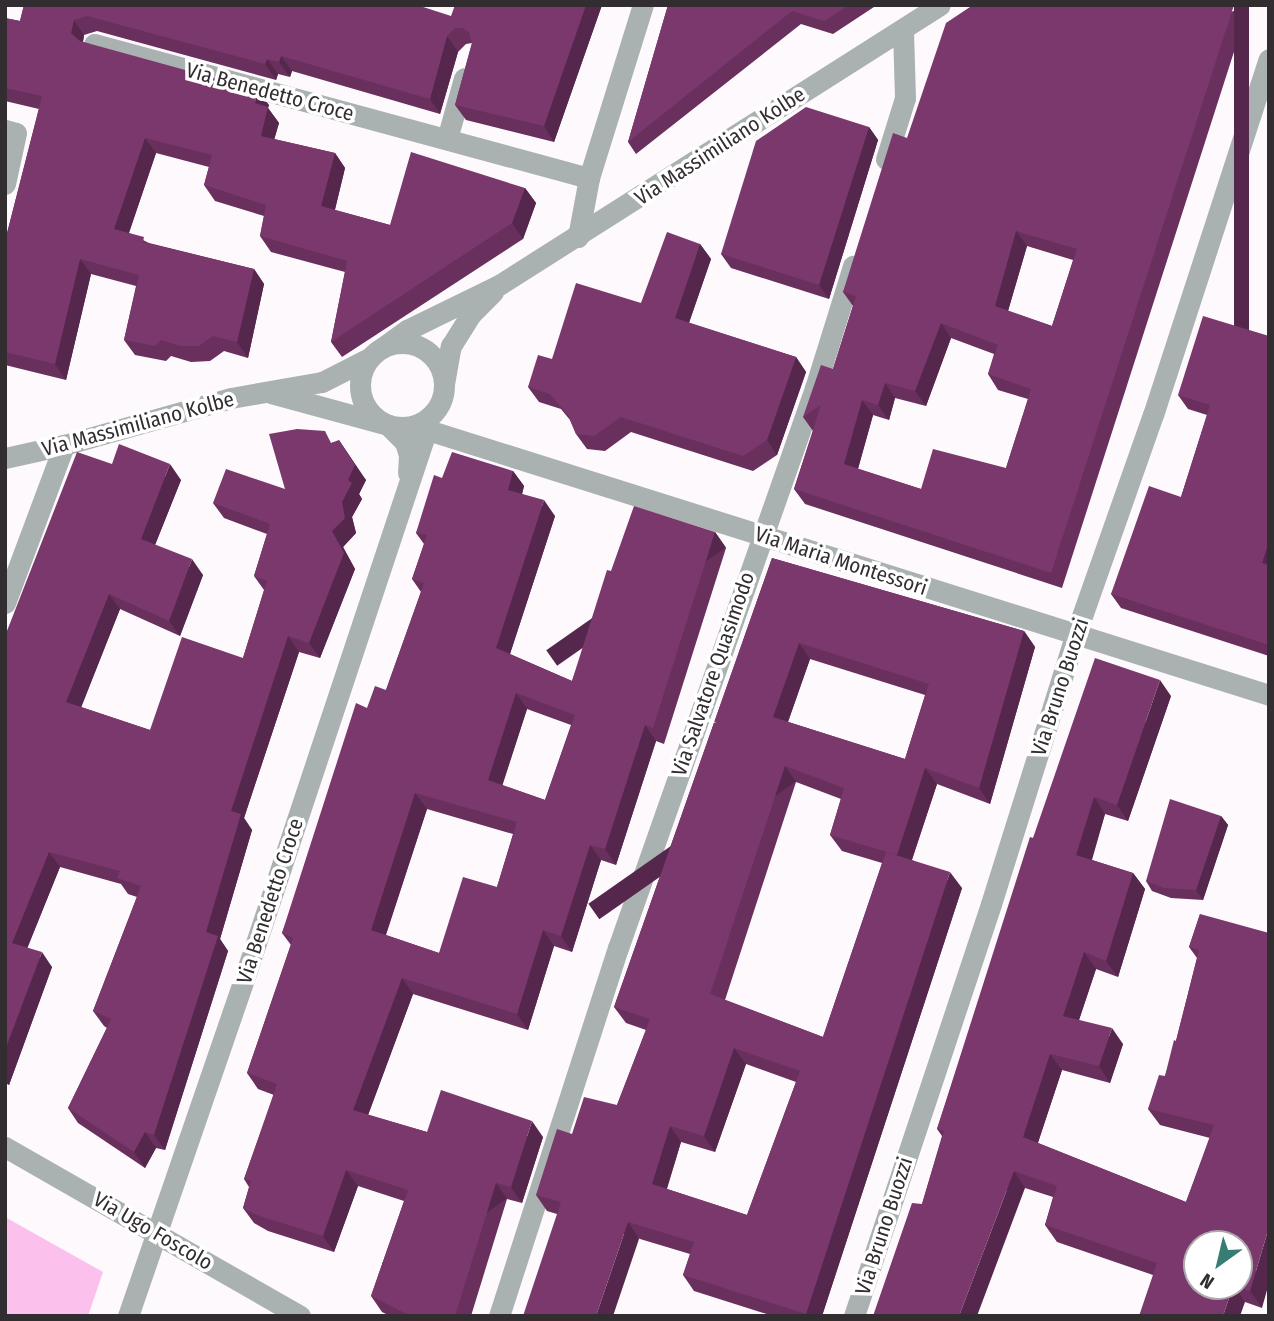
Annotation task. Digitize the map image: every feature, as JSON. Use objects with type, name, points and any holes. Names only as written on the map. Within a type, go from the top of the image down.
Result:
[{"type":"street","points":[[578,237],[589,178],[643,5]]},
{"type":"street","name":"Via Massimiliano Kolbe","points":[[377,352],[407,330],[499,285],[578,237],[940,5]]},
{"type":"street","points":[[880,177],[905,98],[903,29]]},
{"type":"street","name":"Via Benedetto Croce","points":[[94,44],[589,178]]},
{"type":"street","points":[[447,139],[470,56]]},
{"type":"street","name":"Via Bruno Buozzi","points":[[854,1316],[992,904],[1075,636],[1153,415],[1269,59]]},
{"type":"street","points":[[5,130],[16,133],[5,184]]},
{"type":"street","name":"Via Salvatore Quasimodo","points":[[499,1316],[618,948],[815,388],[860,243]]},
{"type":"street","name":"Via Massimiliano Kolbe","points":[[271,393],[388,425],[421,428],[436,410],[451,346],[471,314],[499,285]]},
{"type":"street","name":"Via Massimiliano Kolbe","points":[[5,458],[64,445],[231,398],[322,382],[396,343],[424,349],[434,359],[444,384]]},
{"type":"street","points":[[377,352],[359,382],[361,396],[367,409],[388,425]]},
{"type":"street","name":"Via Benedetto Croce","points":[[388,425],[405,443],[410,455],[408,485]]},
{"type":"street","name":"Via Benedetto Croce","points":[[128,1316],[155,1231],[247,970],[408,485],[421,428]]},
{"type":"street","name":"Via Maria Montessori","points":[[421,428],[1269,695]]},
{"type":"street","points":[[5,603],[64,445]]},
{"type":"street","name":"Via Ugo Foscolo","points":[[5,1147],[300,1316]]},
{"type":"shaded area","points":[[5,1217],[103,1272],[88,1316],[5,1316]]},
{"type":"building","points":[[24,5],[417,5],[451,16],[455,5],[586,5],[544,126],[455,105],[472,43],[469,32],[462,28],[455,28],[447,36],[430,99],[281,56],[279,62],[267,59],[265,64],[87,16],[74,20],[71,33],[80,41],[258,90],[255,103],[268,107],[261,136],[335,153],[321,206],[390,225],[411,152],[525,188],[512,223],[331,342],[347,261],[260,236],[266,205],[204,185],[212,155],[145,138],[114,229],[144,237],[143,242],[254,269],[237,342],[213,336],[199,346],[180,346],[161,340],[155,346],[124,340],[139,275],[80,259],[55,364],[5,352],[5,241],[42,96],[5,88],[5,18],[20,21]]},
{"type":"building","points":[[668,5],[849,5],[824,21],[792,11],[628,142]]},
{"type":"building","points":[[973,5],[1234,5],[1051,573],[794,489],[821,405],[803,417],[821,365],[833,369],[856,296],[843,292],[893,133],[907,138],[946,23]],"holes":[[[1016,231],[1077,249],[1052,326],[995,306]],[[941,323],[998,345],[988,374],[1031,389],[1006,468],[933,449],[921,489],[844,464],[862,400],[878,405],[885,383],[915,391]]]},
{"type":"building","points":[[806,107],[869,127],[819,285],[721,254],[756,141]]},
{"type":"building","points":[[667,232],[700,244],[675,318],[796,357],[767,440],[743,456],[621,417],[594,436],[576,434],[568,415],[550,394],[528,387],[538,355],[552,359],[576,283],[641,303]]},
{"type":"building","points":[[1203,316],[1269,336],[1269,542],[1262,563],[1269,565],[1269,645],[1111,594],[1149,486],[1181,497],[1210,405],[1178,395]]},
{"type":"building","points":[[297,429],[325,431],[331,443],[339,440],[355,465],[348,480],[352,483],[342,502],[345,518],[332,531],[344,553],[309,643],[288,636],[231,811],[241,814],[206,932],[218,936],[154,1135],[145,1132],[134,1152],[68,1108],[111,1019],[93,1011],[141,886],[117,878],[120,871],[49,852],[12,943],[42,952],[5,1050],[5,636],[77,452],[112,464],[119,444],[170,464],[141,539],[192,559],[169,621],[109,594],[66,702],[150,730],[182,637],[243,658],[267,581],[254,576],[270,524],[213,503],[226,469],[285,489],[269,434]]},
{"type":"building","points":[[452,452],[513,471],[508,490],[544,500],[496,648],[572,681],[607,570],[611,571],[634,506],[715,532],[653,728],[645,725],[605,849],[590,845],[561,936],[543,930],[517,1014],[402,978],[353,1110],[427,1132],[441,1090],[532,1121],[511,1187],[496,1183],[455,1316],[411,1316],[371,1296],[408,1190],[346,1170],[323,1236],[243,1208],[251,1181],[244,1179],[277,1084],[247,1073],[293,938],[282,933],[356,703],[367,708],[375,686],[386,690],[424,583],[412,579],[427,535],[416,533],[434,475],[442,478]],"holes":[[[516,693],[575,715],[545,800],[488,780]],[[415,793],[517,822],[497,887],[463,877],[439,953],[371,930]]]},
{"type":"building","points":[[772,558],[1024,631],[979,788],[925,768],[897,855],[830,835],[844,788],[785,766],[710,994],[823,1037],[886,852],[950,872],[806,1314],[683,1275],[694,1242],[628,1222],[596,1316],[523,1316],[561,1202],[536,1195],[557,1129],[572,1134],[584,1097],[617,1105],[650,1019],[614,1007]],"holes":[[[799,643],[929,684],[905,759],[773,717]],[[734,1048],[800,1071],[747,1215],[652,1184],[670,1126],[704,1136]]]},
{"type":"building","points":[[1095,658],[1160,680],[1117,805],[1094,797],[1076,855],[1133,873],[1106,961],[1084,952],[1063,1016],[1112,1028],[1099,1066],[1050,1054],[1023,1137],[1186,1202],[1214,1125],[1148,1109],[1159,1075],[1165,1076],[1174,1040],[1176,1041],[1199,950],[1189,947],[1200,914],[1269,933],[1269,1227],[1253,1281],[1253,1230],[1183,1230],[1183,1300],[1228,1300],[1223,1316],[1139,1316],[1157,1263],[1045,1225],[1057,1186],[1014,1171],[959,1316],[873,1316],[912,1203],[922,1204],[944,1131],[937,1129],[1030,837],[1033,838]]},
{"type":"building","points":[[1170,799],[1221,816],[1196,890],[1164,888],[1146,881]]}]
